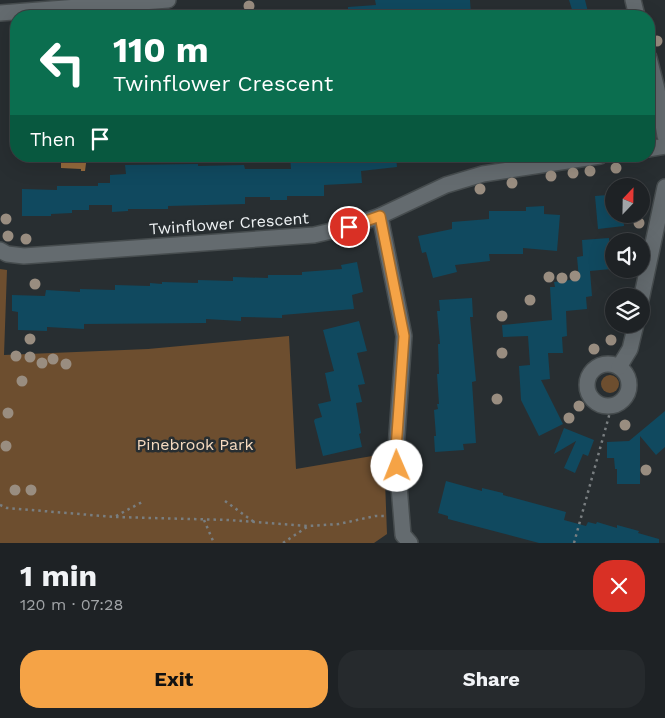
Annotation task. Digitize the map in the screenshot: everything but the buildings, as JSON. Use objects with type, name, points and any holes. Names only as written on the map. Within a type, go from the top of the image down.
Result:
[{"type":"street","points":[[39,10],[168,0]]},
{"type":"street","points":[[655,81],[665,136]]},
{"type":"street","name":"Twinflower Crescent","points":[[0,250],[7,254],[24,256],[314,235],[349,227],[380,216],[446,185],[464,179],[483,174],[561,162]]},
{"type":"street","points":[[644,288],[665,187]]},
{"type":"street","points":[[380,216],[404,336],[396,449],[400,516],[403,535],[410,543]]},
{"type":"street","points":[[619,367],[630,349],[634,333]]},
{"type":"street","points":[[613,365],[619,367],[628,378],[629,385],[624,398],[612,405],[599,403],[590,394],[588,381],[594,370],[600,366],[613,365]]},
{"type":"path","points":[[574,543],[612,405]]},
{"type":"path","points":[[114,517],[144,501]]},
{"type":"path","points":[[225,501],[255,522]]},
{"type":"path","points":[[0,505],[7,508],[114,517],[255,522],[308,526],[339,524],[375,516],[400,516]]},
{"type":"path","points":[[204,520],[214,543]]},
{"type":"path","points":[[283,543],[308,526]]},
{"type":"green space","name":"Pinebrook Park","points":[[0,269],[7,270],[4,355],[148,349],[289,336],[296,469],[384,454],[387,534],[374,543],[0,543]]},
{"type":"green space","points":[[610,375],[616,378],[619,384],[616,390],[610,393],[604,390],[601,384],[604,378]]},
{"type":"shaded area","points":[[61,162],[86,162],[85,171],[61,168]]},
{"type":"route","points":[[349,227],[380,216],[404,336],[396,449],[397,466]]}]
